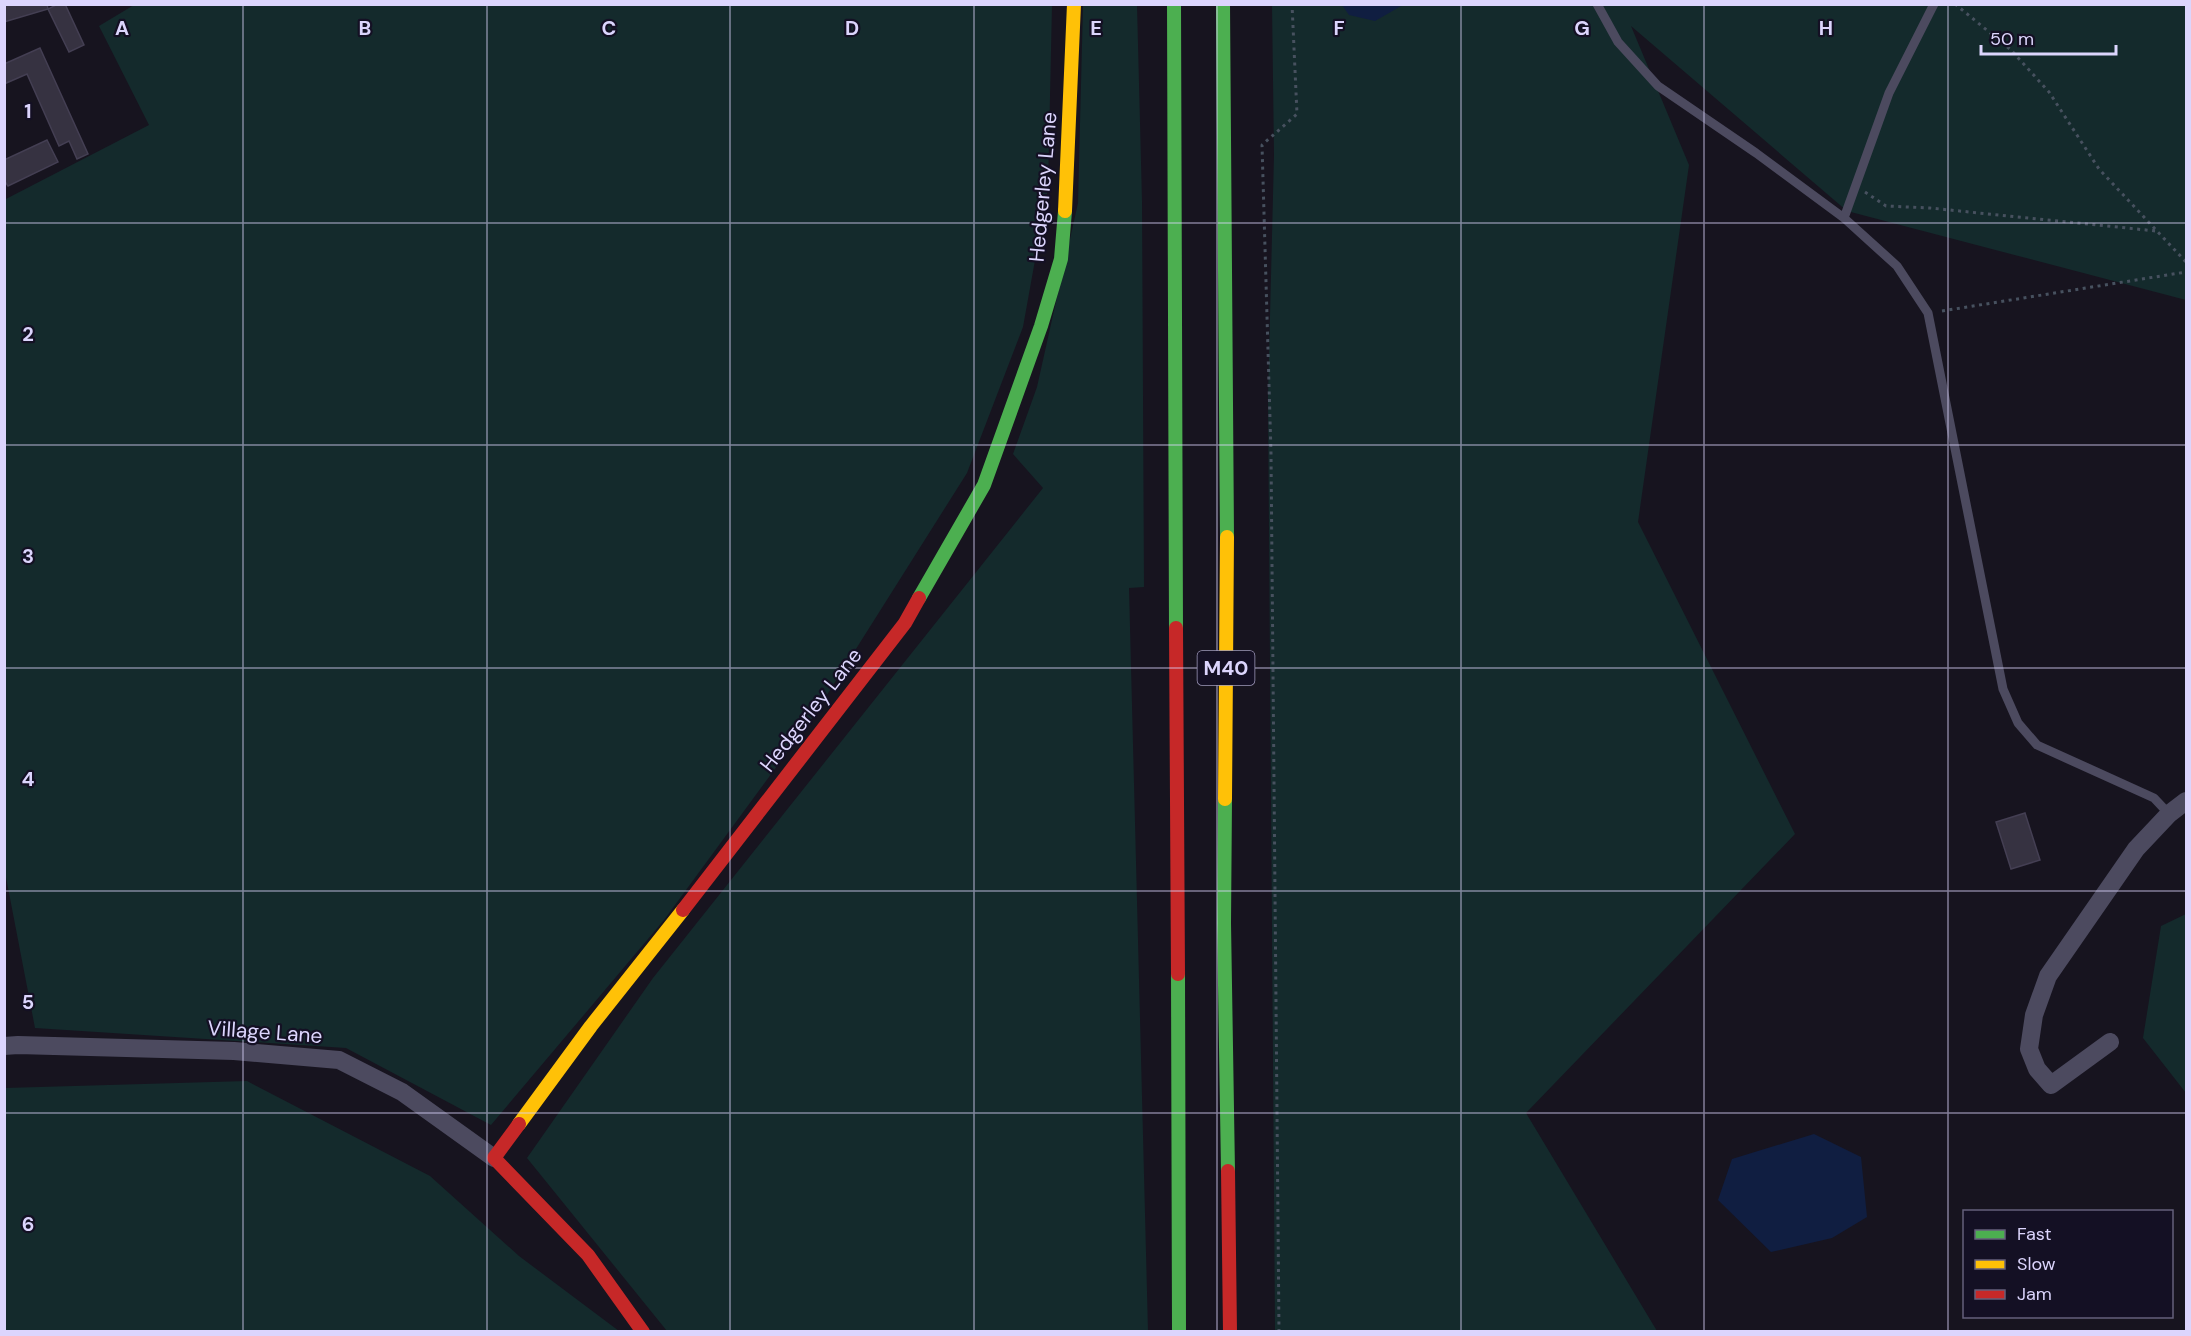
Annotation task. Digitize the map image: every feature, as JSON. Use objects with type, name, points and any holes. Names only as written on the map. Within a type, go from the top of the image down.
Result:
[{"type":"main road","name":"Hedgerley Lane","points":[[494,1158],[591,1026],[698,892],[905,623],[984,485],[1041,326],[1061,259],[1067,184],[1074,4]]},
{"type":"main road","name":"M40","points":[[1174,4],[1179,1332]]},
{"type":"main road","name":"M40","points":[[1223,4],[1227,512],[1224,923],[1230,1332]]},
{"type":"main road","points":[[494,1158],[588,1255],[644,1332]]},
{"type":"street","points":[[2110,1042],[2051,1085],[2037,1069],[2030,1048],[2034,1015],[2048,976],[2136,849],[2169,814],[2187,801]]},
{"type":"street","name":"Village Lane","points":[[4,1046],[234,1052],[339,1060],[402,1092],[494,1158]]},
{"type":"lane","points":[[1597,4],[1618,42],[1658,86],[1756,153],[1844,218],[1897,266],[1928,313],[2003,688],[2018,723],[2037,745],[2154,798],[2169,814]]},
{"type":"lane","points":[[1844,218],[1889,93],[1934,4]]},
{"type":"path","points":[[1278,1332],[1271,453],[1262,144],[1297,114],[1292,4]]},
{"type":"path","points":[[1955,4],[2011,50],[2042,84],[2099,169],[2187,262]]},
{"type":"path","points":[[1856,185],[1886,206],[1941,209],[2158,232]]},
{"type":"path","points":[[1928,313],[2187,272]]},
{"type":"green space","points":[[134,5],[1052,5],[1048,188],[1023,327],[967,473],[813,717],[664,920],[491,1125],[346,1048],[35,1028],[4,867],[4,200],[149,125],[99,26]]},
{"type":"green space","points":[[1083,5],[1137,5],[1142,201],[1144,587],[1129,588],[1148,1331],[667,1331],[527,1158],[653,978],[1043,488],[1013,454],[1037,387],[1078,203]]},
{"type":"green space","points":[[1272,5],[2186,5],[2186,300],[1847,211],[1631,26],[1689,165],[1638,522],[1795,834],[1526,1113],[1657,1331],[1275,1331],[1268,397],[1274,155]]},
{"type":"green space","points":[[2186,914],[2186,1093],[2143,1038],[2161,926]]},
{"type":"green space","points":[[247,1081],[430,1176],[519,1256],[619,1331],[5,1331],[5,1088]]},
{"type":"water","points":[[1342,5],[1403,5],[1375,21],[1349,15]]},
{"type":"water","points":[[1814,1134],[1861,1157],[1867,1217],[1832,1238],[1771,1252],[1718,1200],[1732,1159]]},
{"type":"building","points":[[4,4],[47,4],[48,9],[4,22]]},
{"type":"building","points":[[58,4],[65,4],[84,45],[69,52],[48,9]]},
{"type":"building","points":[[40,48],[88,154],[77,159],[69,141],[59,146],[27,74],[4,84],[4,64]]},
{"type":"building","points":[[47,140],[58,162],[8,186],[4,180],[4,160]]},
{"type":"building","points":[[2025,813],[2040,860],[2011,869],[1996,822]]},
{"type":"traffic: fast","points":[[1174,4],[1176,628]]},
{"type":"traffic: fast","points":[[1223,4],[1227,537]]},
{"type":"traffic: fast","points":[[919,598],[984,485],[1041,326],[1061,259],[1065,211]]},
{"type":"traffic: fast","points":[[1225,799],[1224,923],[1228,1171]]},
{"type":"traffic: fast","points":[[1178,974],[1179,1332]]},
{"type":"traffic: slow","points":[[1065,211],[1074,4]]},
{"type":"traffic: slow","points":[[1225,799],[1227,537]]},
{"type":"traffic: slow","points":[[519,1124],[591,1026],[683,910]]},
{"type":"traffic: jam","points":[[683,910],[905,623],[919,598]]},
{"type":"traffic: jam","points":[[1176,628],[1178,974]]},
{"type":"traffic: jam","points":[[519,1124],[494,1158],[588,1255],[643,1332]]},
{"type":"traffic: jam","points":[[1228,1171],[1230,1332]]}]
